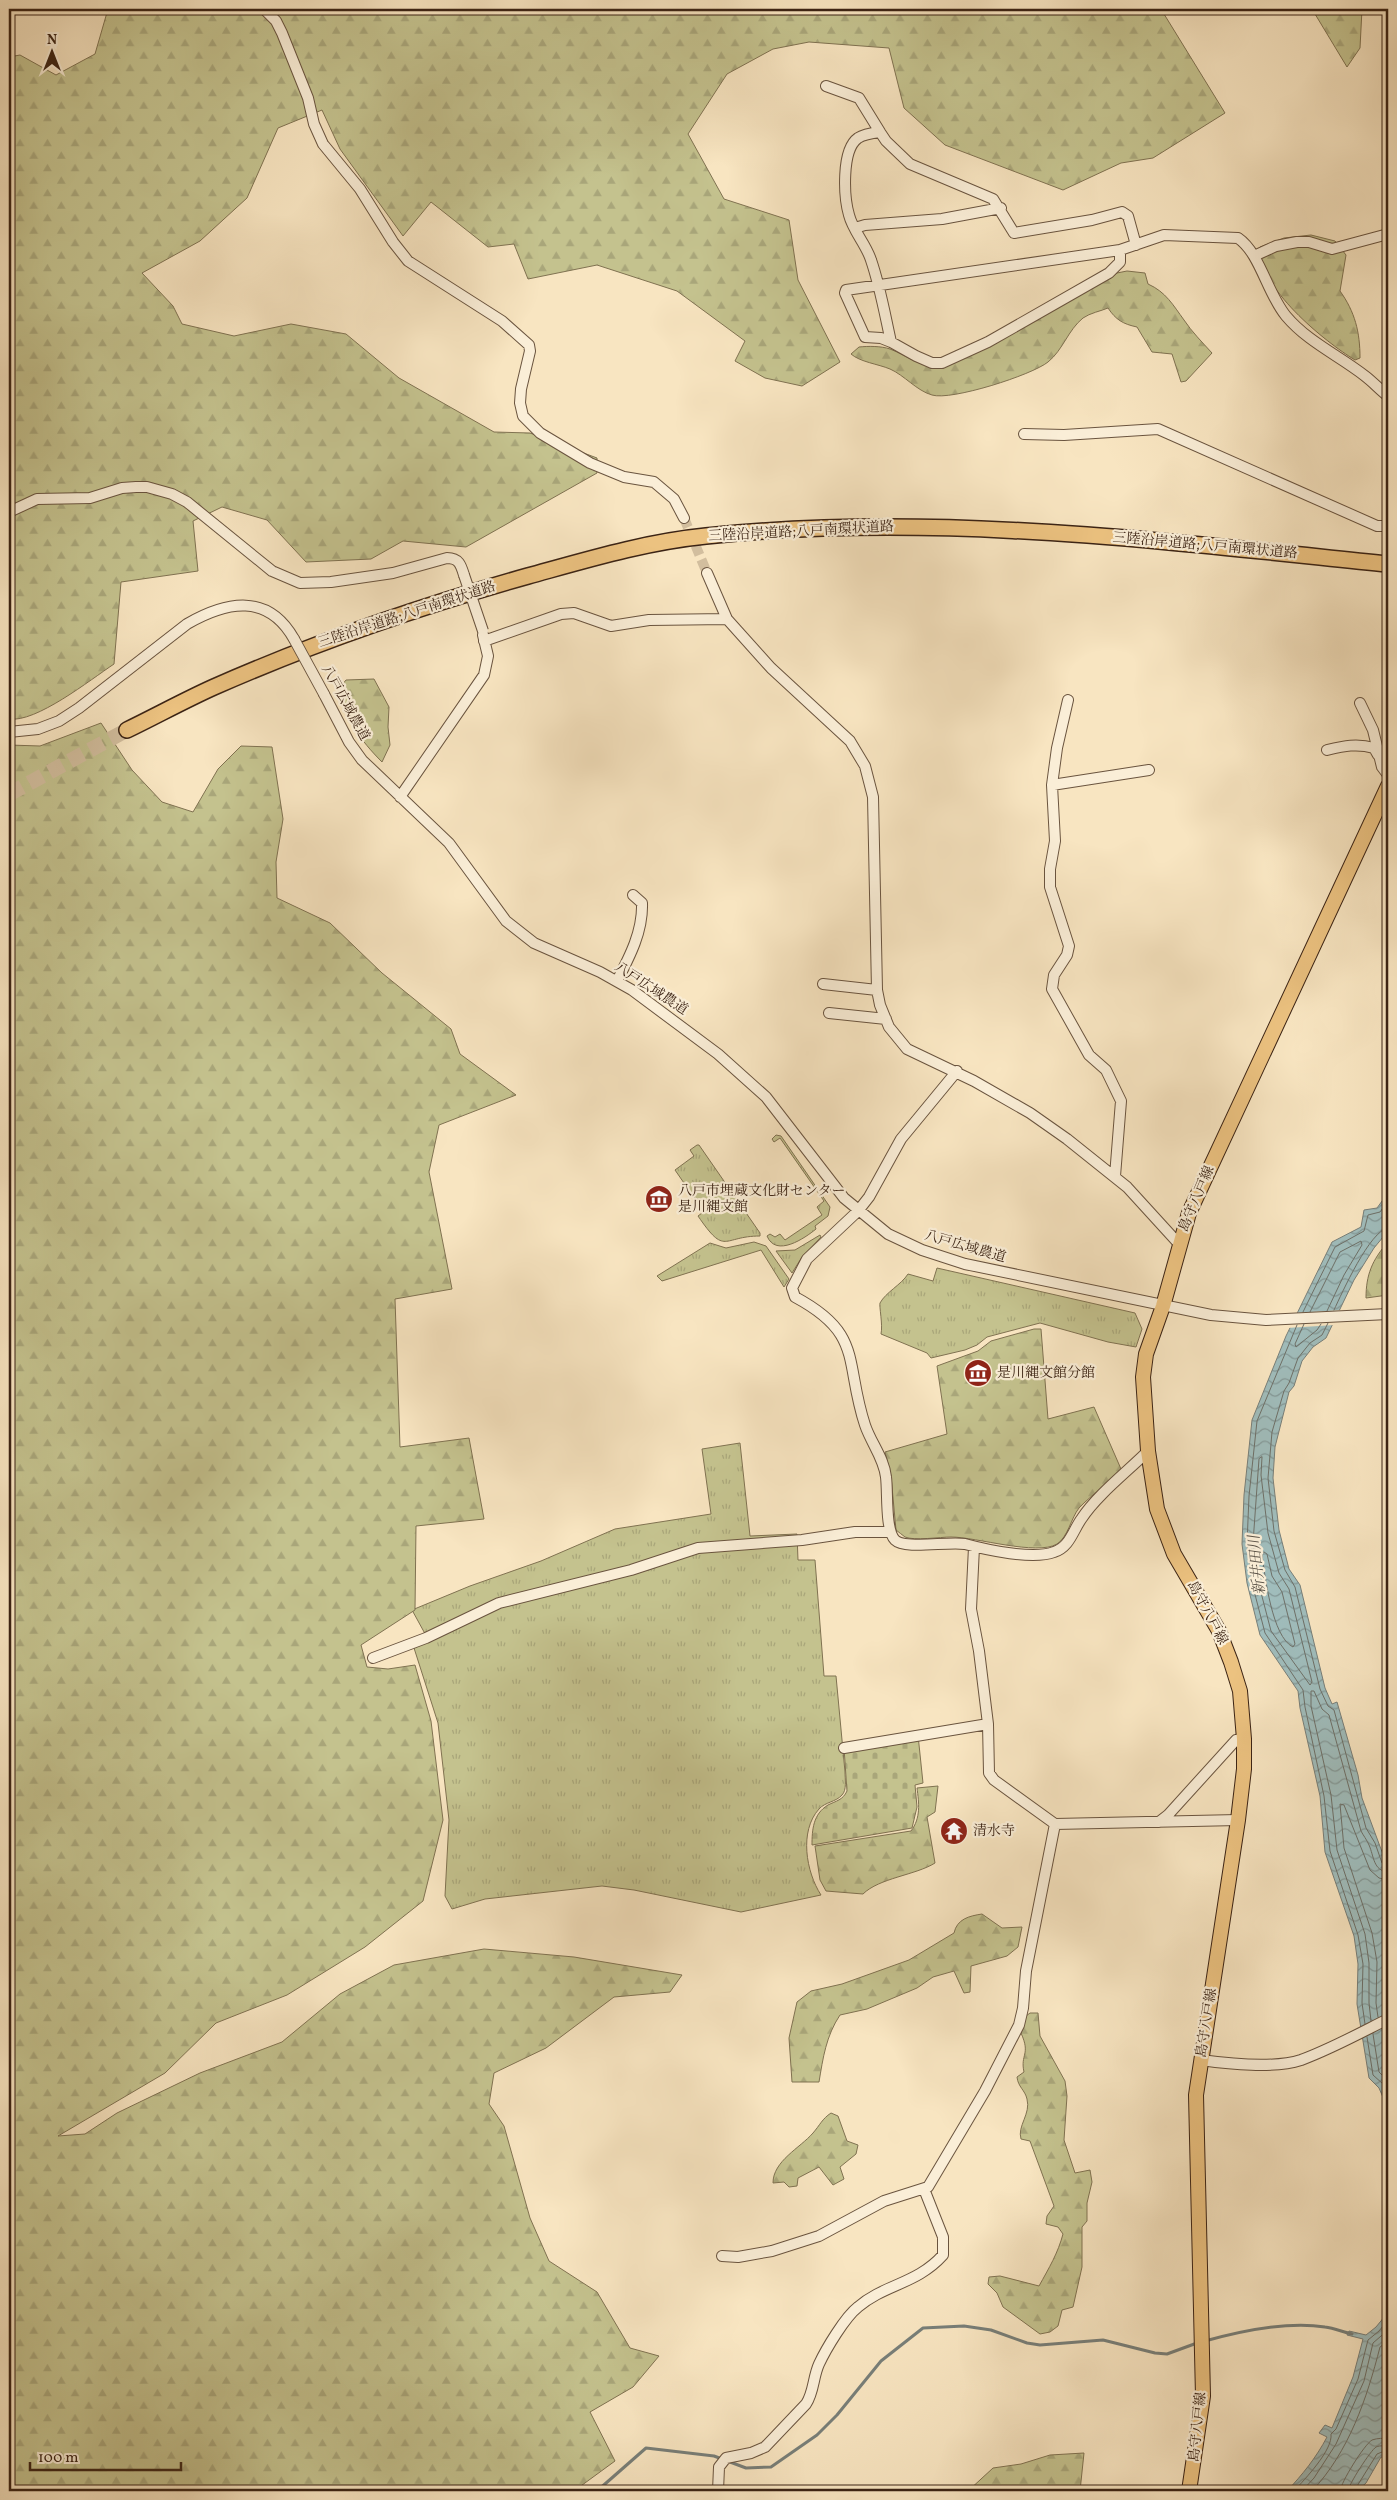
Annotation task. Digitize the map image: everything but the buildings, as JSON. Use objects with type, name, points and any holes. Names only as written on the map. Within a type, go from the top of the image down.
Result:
[{"type":"highway","name":"三陸沿岸道路;八戸南環状道路","points":[[127,730],[213,687],[328,640],[456,596],[582,561],[703,536],[847,527],[960,527],[1165,542],[1388,564]]},
{"type":"main road","name":"島守八戸線","points":[[1189,2491],[1203,2396],[1196,2095],[1238,1820],[1244,1769],[1244,1739],[1240,1691],[1231,1662],[1219,1631],[1174,1554],[1157,1509],[1148,1450],[1143,1377],[1146,1354],[1163,1306],[1189,1214],[1388,786]]},
{"type":"street","points":[[264,9],[282,32],[308,98],[314,124],[323,144],[360,189],[393,242],[408,261],[502,322],[529,345],[530,352],[521,389],[520,402],[523,416],[540,433],[590,463],[624,476],[654,482],[674,499],[684,518]]},
{"type":"street","points":[[826,86],[859,98],[886,141],[910,164],[988,196],[1001,208],[1014,233],[1092,220],[1122,212],[1128,216],[1136,245]]},
{"type":"street","points":[[880,132],[866,134],[856,139],[848,156],[844,188],[849,217],[871,259],[891,342]]},
{"type":"street","points":[[855,228],[873,224],[942,219],[1001,208]]},
{"type":"street","points":[[1254,256],[1276,246],[1297,242],[1309,242],[1332,249],[1388,234]]},
{"type":"street","points":[[1120,250],[1120,262],[1109,273],[956,358],[942,363],[932,363],[880,338],[865,337],[845,293],[850,288],[1120,250],[1164,235],[1238,238],[1248,245],[1272,297],[1286,316],[1316,345],[1366,376],[1388,396]]},
{"type":"street","points":[[1024,434],[1064,435],[1158,429],[1377,526],[1388,526]]},
{"type":"street","points":[[9,512],[37,499],[90,498],[122,488],[147,487],[172,494],[187,502],[272,571],[300,583],[331,582],[393,573],[447,558],[454,558],[460,562],[488,656],[484,675],[400,797]]},
{"type":"street","points":[[707,573],[727,620],[771,668],[850,741],[865,766],[873,797],[877,990],[880,1004],[894,1036],[907,1049],[957,1071],[1030,1113],[1115,1176],[1179,1244]]},
{"type":"street","name":"八戸広域農道","points":[[9,732],[38,729],[59,721],[79,708],[188,624],[207,613],[227,607],[245,605],[260,608],[276,615],[288,628],[349,742],[362,760],[449,844],[506,921],[534,943],[617,981],[684,1027],[766,1097],[829,1181],[858,1211],[888,1234],[942,1258],[1163,1306],[1240,1319],[1266,1320],[1386,1314]]},
{"type":"street","points":[[483,636],[561,614],[574,613],[611,626],[649,620],[727,620]]},
{"type":"street","points":[[1068,700],[1057,748],[1052,785],[1055,841],[1050,869],[1050,887],[1069,946],[1067,955],[1054,975],[1052,989],[1089,1055],[1110,1076],[1121,1101],[1115,1176]]},
{"type":"street","points":[[1360,703],[1373,730],[1378,755],[1382,767],[1388,776]]},
{"type":"street","points":[[1328,750],[1350,744],[1374,748],[1378,755]]},
{"type":"street","points":[[1052,785],[1149,770]]},
{"type":"street","points":[[617,981],[630,956],[640,922],[642,903],[633,894]]},
{"type":"street","points":[[823,984],[877,990]]},
{"type":"street","points":[[829,1012],[886,1019]]},
{"type":"street","points":[[957,1071],[901,1139],[869,1197],[858,1211],[807,1259],[794,1281],[792,1292],[795,1297],[830,1321],[845,1340],[864,1418],[886,1476],[890,1532],[895,1541],[906,1545],[953,1542],[999,1552],[1053,1553],[1066,1546],[1082,1517],[1148,1450]]},
{"type":"street","points":[[373,1658],[426,1638],[499,1603],[631,1570],[698,1548],[802,1540],[855,1532],[890,1532]]},
{"type":"street","points":[[974,1547],[970,1609],[979,1651],[988,1724],[989,1773],[994,1780],[1055,1824],[1238,1820]]},
{"type":"street","points":[[844,1748],[988,1724]]},
{"type":"street","points":[[1159,1822],[1168,1816],[1236,1740],[1244,1739]]},
{"type":"street","points":[[722,2256],[738,2257],[772,2251],[819,2236],[884,2201],[928,2188],[986,2091],[1019,2025],[1023,2008],[1026,1971],[1055,1824]]},
{"type":"street","points":[[1201,2060],[1227,2063],[1284,2064],[1300,2060],[1388,2019]]},
{"type":"street","points":[[718,2491],[719,2467],[726,2458],[751,2453],[765,2447],[806,2404],[811,2397],[819,2363],[856,2308],[878,2293],[905,2283],[924,2271],[942,2255],[942,2237],[924,2189]]},
{"type":"green space","points":[[108,9],[1166,9],[1164,14],[1225,113],[1153,158],[1121,163],[1063,190],[945,145],[904,108],[889,48],[809,42],[773,49],[727,74],[688,134],[724,199],[789,220],[798,280],[840,362],[802,386],[765,378],[735,361],[745,341],[677,291],[597,265],[528,279],[514,244],[488,247],[431,202],[403,236],[340,149],[322,110],[278,128],[247,198],[200,241],[142,273],[173,306],[182,324],[234,336],[291,324],[346,334],[399,378],[494,432],[530,433],[597,458],[597,473],[466,547],[403,541],[371,559],[306,562],[267,520],[222,507],[193,521],[198,571],[121,582],[114,664],[48,708],[20,718],[9,719],[9,57],[20,55],[56,75],[95,54]]},
{"type":"green space","points":[[1312,9],[1362,9],[1360,48],[1347,67]]},
{"type":"green space","points":[[1311,235],[1335,241],[1346,255],[1340,291],[1353,315],[1358,331],[1360,358],[1355,360],[1327,340],[1295,312],[1269,279],[1262,263],[1260,247],[1284,238]]},
{"type":"green space","points":[[1127,271],[1145,273],[1148,284],[1169,299],[1190,329],[1212,353],[1186,381],[1181,382],[1172,354],[1152,352],[1137,327],[1120,321],[1108,308],[1083,318],[1073,328],[1062,346],[1048,362],[1009,380],[973,391],[942,396],[932,395],[916,387],[895,372],[859,359],[851,354],[859,347],[883,347],[922,364],[942,368],[995,343],[1117,273]]},
{"type":"green space","points":[[374,679],[389,707],[388,727],[390,745],[382,762],[360,737],[349,718],[342,697],[341,686],[346,680]]},
{"type":"green space","points":[[101,723],[132,770],[162,802],[193,812],[218,769],[241,746],[272,747],[283,819],[276,862],[277,898],[330,923],[382,973],[451,1029],[460,1054],[516,1095],[439,1125],[429,1172],[452,1289],[395,1299],[400,1447],[469,1438],[484,1519],[416,1526],[415,1610],[361,1645],[367,1667],[388,1669],[415,1665],[431,1721],[443,1820],[423,1901],[365,1947],[287,1995],[216,2023],[165,2073],[58,2136],[85,2134],[117,2113],[200,2073],[282,2042],[340,1994],[394,1965],[484,1949],[574,1957],[682,1975],[670,1992],[614,1997],[546,2048],[494,2073],[489,2104],[504,2126],[530,2218],[549,2261],[597,2292],[630,2348],[659,2356],[633,2387],[590,2412],[615,2461],[574,2491],[9,2491],[9,745],[40,746]]},
{"type":"green space","points":[[776,1135],[781,1136],[830,1207],[828,1216],[815,1226],[816,1229],[798,1241],[784,1246],[771,1242],[767,1236],[770,1234],[775,1237],[780,1234],[785,1240],[822,1215],[817,1207],[824,1201],[780,1138],[774,1142],[772,1139]]},
{"type":"green space","points":[[699,1145],[760,1233],[760,1236],[720,1240],[707,1229],[698,1216],[706,1210],[697,1198],[695,1199],[675,1170],[694,1156],[690,1150]]},
{"type":"green space","points":[[820,1235],[821,1237],[802,1257],[792,1273],[776,1251],[795,1250]]},
{"type":"green space","points":[[754,1242],[766,1246],[789,1279],[784,1287],[761,1250],[662,1281],[657,1276],[710,1243],[726,1248]]},
{"type":"green space","points":[[1388,1242],[1388,1295],[1366,1298],[1367,1282],[1371,1268]]},
{"type":"green space","points":[[937,1268],[1135,1313],[1142,1329],[1136,1347],[1108,1342],[1040,1323],[987,1337],[977,1345],[965,1350],[931,1358],[927,1353],[881,1334],[880,1303],[883,1299],[908,1274],[933,1281]]},
{"type":"green space","points":[[1034,1329],[1041,1329],[1048,1419],[1094,1407],[1121,1469],[1079,1508],[1061,1541],[1048,1547],[1021,1547],[951,1537],[921,1539],[905,1537],[896,1530],[891,1476],[885,1452],[947,1434],[937,1366],[978,1351],[991,1341]]},
{"type":"green space","points":[[740,1443],[750,1536],[797,1534],[798,1560],[815,1560],[824,1676],[836,1676],[845,1772],[844,1793],[819,1809],[809,1828],[807,1840],[807,1852],[812,1875],[821,1895],[741,1912],[634,1890],[602,1886],[485,1899],[452,1909],[445,1896],[449,1820],[438,1723],[414,1648],[429,1641],[412,1610],[470,1586],[541,1561],[615,1529],[711,1514],[702,1449]]},
{"type":"green space","points":[[918,1735],[923,1783],[915,1785],[917,1807],[912,1828],[812,1845],[814,1823],[819,1813],[828,1805],[841,1798],[847,1791],[844,1748]]},
{"type":"green space","points":[[938,1786],[935,1812],[927,1817],[935,1863],[918,1871],[878,1884],[863,1894],[826,1891],[820,1880],[815,1846],[911,1831],[918,1816],[917,1788]]},
{"type":"green space","points":[[982,1914],[1002,1928],[1022,1927],[1018,1947],[1007,1956],[971,1966],[970,1992],[964,1993],[954,1971],[933,1977],[917,1988],[867,2009],[840,2015],[828,2039],[819,2082],[792,2082],[789,2038],[797,2002],[811,1991],[842,1984],[909,1960],[954,1933],[958,1924],[964,1919]]},
{"type":"green space","points":[[1030,2013],[1038,2013],[1040,2036],[1065,2081],[1067,2096],[1064,2140],[1075,2173],[1090,2170],[1092,2182],[1087,2203],[1087,2221],[1082,2227],[1082,2267],[1073,2307],[1062,2310],[1058,2326],[1050,2332],[1040,2334],[1003,2307],[997,2293],[988,2284],[989,2277],[1000,2276],[1039,2286],[1056,2254],[1063,2234],[1058,2227],[1046,2224],[1047,2216],[1054,2206],[1030,2141],[1021,2139],[1020,2134],[1028,2104],[1017,2077],[1024,2072],[1025,2046],[1021,2033],[1026,2016]]},
{"type":"green space","points":[[831,2113],[838,2116],[847,2141],[858,2145],[856,2154],[840,2167],[844,2179],[833,2185],[819,2167],[798,2178],[797,2186],[789,2187],[784,2182],[773,2183],[774,2175],[782,2161],[808,2139]]},
{"type":"green space","points":[[1084,2453],[1080,2491],[968,2491],[993,2468],[1021,2464],[1050,2455]]},
{"type":"water","name":"新井田川","points":[[1388,1185],[1388,1231],[1374,1248],[1354,1280],[1326,1338],[1313,1347],[1302,1361],[1294,1386],[1289,1392],[1275,1447],[1273,1478],[1279,1530],[1289,1569],[1300,1585],[1325,1688],[1332,1704],[1337,1702],[1358,1775],[1362,1798],[1388,1868],[1388,2109],[1379,2088],[1369,2078],[1357,2004],[1358,1964],[1354,1936],[1325,1852],[1320,1796],[1300,1708],[1298,1691],[1260,1635],[1247,1583],[1242,1544],[1244,1495],[1252,1420],[1286,1336],[1332,1242],[1361,1227],[1364,1210],[1377,1208],[1385,1197]]},
{"type":"water","points":[[1388,2305],[1388,2459],[1381,2457],[1366,2483],[1357,2491],[1287,2491],[1323,2445],[1327,2437],[1319,2433],[1325,2425],[1332,2428],[1353,2377],[1363,2339],[1347,2335],[1349,2331],[1366,2335],[1385,2316]]},
{"type":"pier","points":[[1342,1310],[1335,1325],[1287,1328],[1294,1313]]},
{"type":"waterway","points":[[1205,2341],[1249,2331],[1296,2325],[1311,2325],[1352,2334]]},
{"type":"waterway","points":[[597,2491],[646,2448],[714,2456],[746,2468],[771,2467],[817,2435],[837,2415],[881,2361],[923,2328],[964,2326],[991,2330],[1027,2343],[1040,2345],[1103,2340],[1155,2353],[1167,2354],[1197,2343]]},
{"type":"tunnel","points":[[684,518],[707,573]]},
{"type":"tunnel","points":[[9,794],[127,730]]},
{"type":"place","name":"八戸市埋蔵文化財センター 是川縄文館","points":[[659,1199]]},
{"type":"place","name":"是川縄文館分館","points":[[978,1373]]},
{"type":"place","name":"清水寺","points":[[954,1831]]}]
